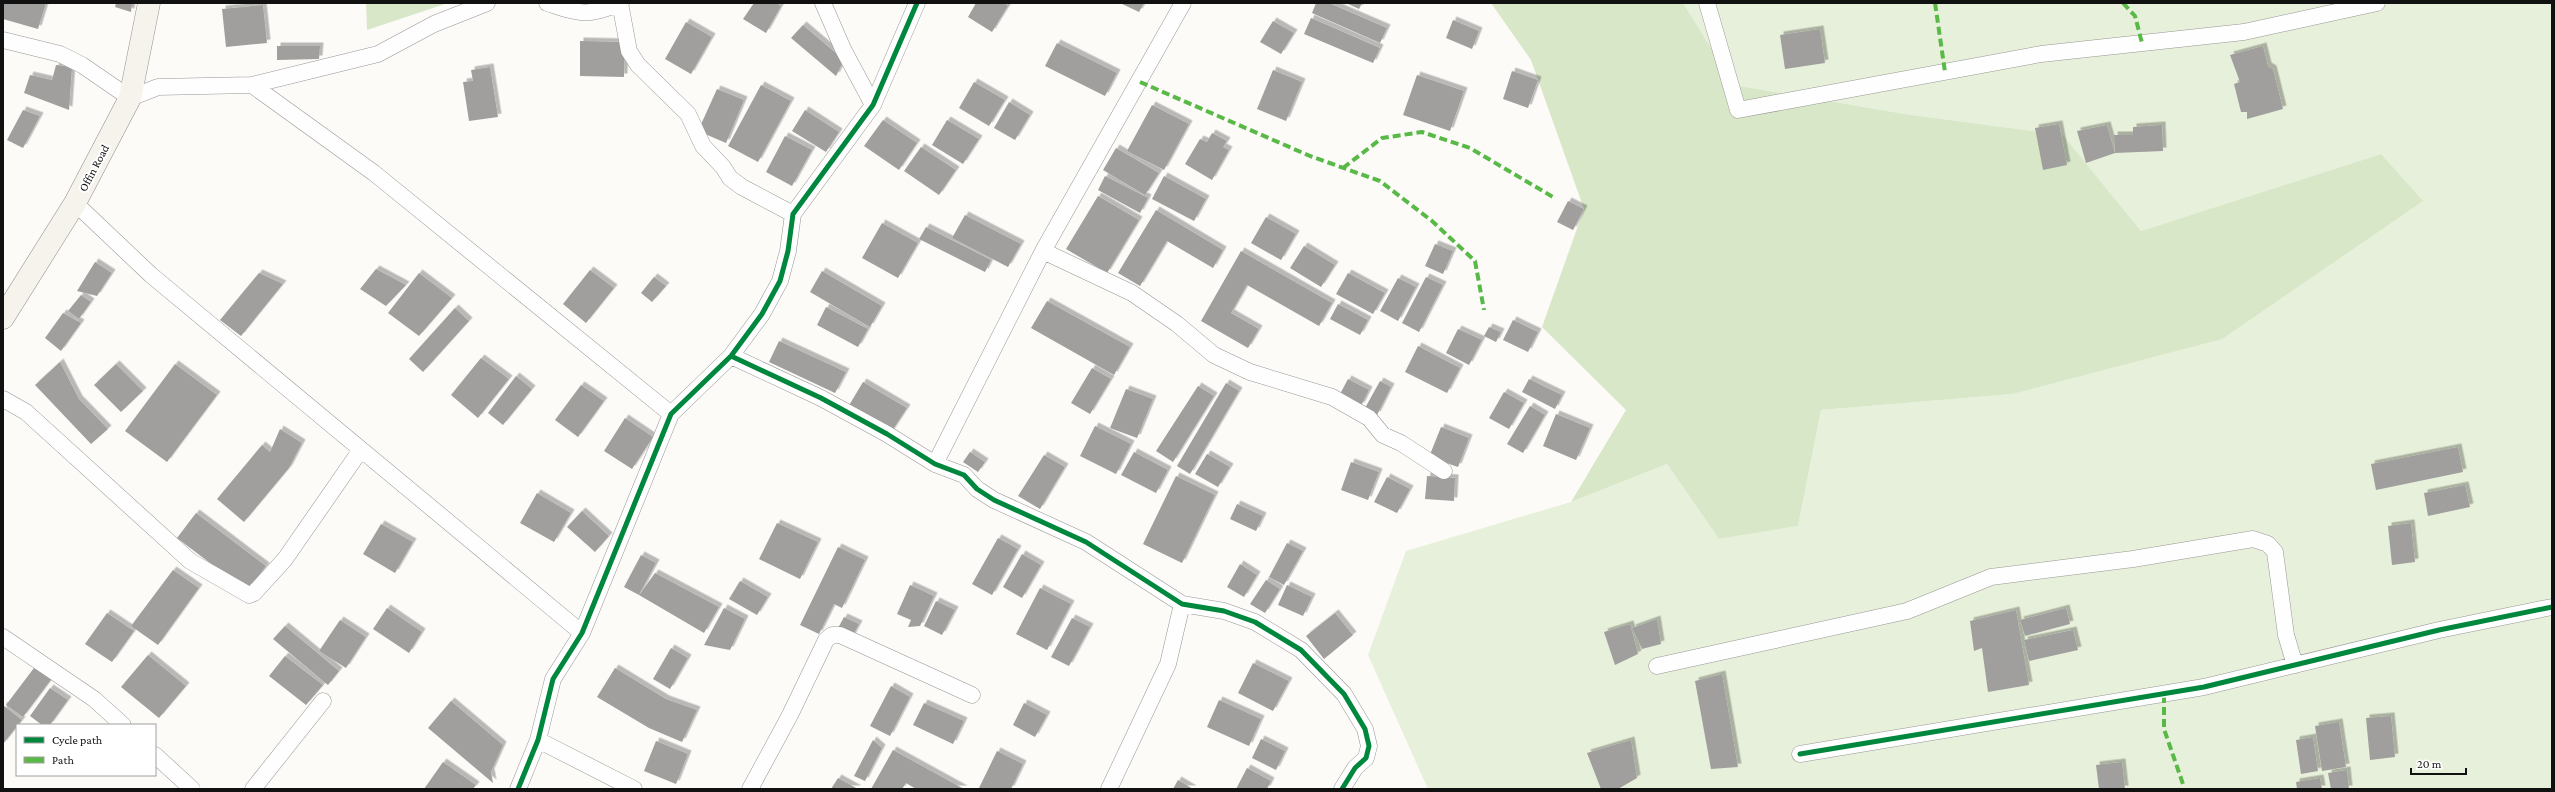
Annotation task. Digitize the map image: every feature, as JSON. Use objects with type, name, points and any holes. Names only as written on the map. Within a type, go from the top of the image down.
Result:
[{"type":"street","name":"Offin Road","points":[[3,318],[75,203],[130,98],[149,3]]},
{"type":"street","points":[[3,40],[60,54],[82,65],[130,98],[158,87],[252,85],[378,54],[434,24],[487,3]]},
{"type":"street","points":[[547,3],[581,14],[597,12],[620,3],[629,51],[638,65],[688,114],[703,146],[723,167],[730,178],[742,187],[793,214]]},
{"type":"street","points":[[823,3],[843,49],[873,105]]},
{"type":"street","points":[[518,789],[538,740],[544,708],[553,679],[582,633],[671,414],[731,356],[762,314],[780,281],[788,252],[793,214],[873,105],[917,3]]},
{"type":"street","points":[[935,464],[1043,252],[1183,3]]},
{"type":"street","points":[[1707,3],[1738,110],[2041,54],[2244,32],[2377,3]]},
{"type":"street","points":[[252,85],[374,174],[671,414]]},
{"type":"street","points":[[75,203],[152,275],[360,450],[582,633]]},
{"type":"street","points":[[1043,252],[1132,293],[1177,324],[1214,355],[1250,372],[1332,397],[1369,418],[1383,434],[1401,443],[1444,471]]},
{"type":"street","points":[[731,356],[821,398],[887,434],[903,446],[935,464],[964,475],[977,489],[994,500],[1086,542],[1182,604],[1224,610],[1255,622],[1301,650],[1344,694],[1365,729],[1369,746],[1366,758],[1354,768],[1342,789]]},
{"type":"street","points":[[3,399],[26,412],[190,561],[249,595],[254,593],[285,559],[360,450]]},
{"type":"street","points":[[1657,666],[1907,610],[1991,577],[2134,558],[2253,539],[2268,544],[2275,552],[2286,635],[2295,665]]},
{"type":"street","points":[[1109,789],[1168,664],[1182,604]]},
{"type":"street","points":[[1800,754],[2164,695],[2204,687],[2439,630],[2552,607]]},
{"type":"street","points":[[750,789],[790,715],[826,640],[832,635],[840,635],[972,695]]},
{"type":"street","points":[[3,637],[94,699],[121,724]]},
{"type":"street","points":[[252,789],[323,701]]},
{"type":"street","points":[[538,740],[634,789]]},
{"type":"street","points":[[156,756],[192,789]]},
{"type":"green space","points":[[366,3],[448,3],[367,30]]},
{"type":"green space","points":[[1491,3],[1683,3],[1734,85],[1905,114],[2063,135],[2141,231],[2381,154],[2423,201],[2222,339],[2012,394],[1821,410],[1798,526],[1719,539],[1667,464],[1571,502],[1626,410],[1542,327],[1584,209],[1531,60]]},
{"type":"green space","points":[[1683,3],[2552,3],[2552,789],[1428,789],[1368,655],[1406,551],[1571,502],[1667,464],[1719,539],[1798,526],[1821,410],[2012,394],[2381,154],[2141,231],[2063,135],[1905,114],[1734,85]]},
{"type":"building","points":[[3,3],[46,3],[38,29],[3,19]]},
{"type":"building","points":[[116,3],[132,3],[131,12],[115,7]]},
{"type":"building","points":[[754,3],[776,3],[781,6],[766,33],[743,19]]},
{"type":"building","points":[[976,3],[1004,3],[1008,6],[992,32],[968,17]]},
{"type":"building","points":[[1120,3],[1144,3],[1139,12]]},
{"type":"building","points":[[1316,3],[1329,3],[1387,28],[1380,43],[1312,13]]},
{"type":"building","points":[[1346,3],[1362,3],[1359,9]]},
{"type":"building","points":[[263,5],[267,43],[226,47],[222,9]]},
{"type":"building","points":[[1311,18],[1380,48],[1373,63],[1304,34]]},
{"type":"building","points":[[1453,20],[1479,31],[1472,49],[1446,38]]},
{"type":"building","points":[[1273,21],[1294,33],[1281,54],[1260,42]]},
{"type":"building","points":[[686,22],[712,37],[691,74],[665,59]]},
{"type":"building","points":[[803,25],[844,60],[836,76],[791,38]]},
{"type":"building","points":[[1820,29],[1825,63],[1785,69],[1780,35]]},
{"type":"building","points":[[580,41],[625,42],[624,77],[580,76]]},
{"type":"building","points":[[1057,43],[1117,73],[1105,96],[1045,66]]},
{"type":"building","points":[[277,46],[320,46],[319,59],[277,60]]},
{"type":"building","points":[[2263,46],[2268,66],[2273,69],[2283,109],[2247,119],[2247,112],[2241,112],[2234,84],[2240,82],[2230,55]]},
{"type":"building","points":[[56,65],[72,67],[69,110],[24,93],[30,75],[52,80]]},
{"type":"building","points":[[490,67],[498,117],[469,121],[463,82],[473,81],[471,70]]},
{"type":"building","points":[[1273,70],[1302,82],[1286,121],[1257,109]]},
{"type":"building","points":[[1512,71],[1538,80],[1528,108],[1503,99]]},
{"type":"building","points":[[1417,75],[1464,91],[1450,131],[1403,115]]},
{"type":"building","points":[[974,82],[1005,100],[989,126],[959,108]]},
{"type":"building","points":[[761,85],[791,101],[758,162],[728,146]]},
{"type":"building","points":[[717,89],[744,100],[726,143],[698,131]]},
{"type":"building","points":[[1009,102],[1030,115],[1015,140],[994,128]]},
{"type":"building","points":[[1152,105],[1189,124],[1164,170],[1127,151]]},
{"type":"building","points":[[23,110],[40,116],[23,148],[7,140]]},
{"type":"building","points":[[805,110],[839,132],[826,152],[792,131]]},
{"type":"building","points":[[883,120],[917,143],[899,170],[864,146]]},
{"type":"building","points":[[947,120],[979,139],[963,164],[932,145]]},
{"type":"building","points":[[2059,124],[2067,165],[2043,170],[2035,128]]},
{"type":"building","points":[[2107,125],[2115,153],[2086,163],[2077,131]]},
{"type":"building","points":[[2162,125],[2163,151],[2115,153],[2114,135],[2133,135],[2133,127]]},
{"type":"building","points":[[1212,133],[1227,141],[1223,147],[1229,150],[1212,180],[1185,164],[1200,139],[1207,142]]},
{"type":"building","points":[[785,136],[812,150],[792,186],[766,172]]},
{"type":"building","points":[[921,147],[956,170],[939,195],[904,171]]},
{"type":"building","points":[[1116,148],[1159,173],[1145,195],[1103,170]]},
{"type":"building","points":[[1105,176],[1148,198],[1140,213],[1098,190]]},
{"type":"building","points":[[1164,176],[1206,199],[1194,221],[1152,199]]},
{"type":"building","points":[[1098,196],[1139,220],[1107,273],[1066,249]]},
{"type":"building","points":[[1568,201],[1584,209],[1573,230],[1557,222]]},
{"type":"building","points":[[1156,210],[1223,250],[1213,268],[1167,241],[1140,286],[1118,273]]},
{"type":"building","points":[[965,215],[1021,244],[1008,267],[952,238]]},
{"type":"building","points":[[1266,217],[1296,234],[1281,260],[1251,243]]},
{"type":"building","points":[[882,223],[918,243],[898,278],[862,258]]},
{"type":"building","points":[[926,227],[991,260],[985,272],[919,239]]},
{"type":"building","points":[[1435,244],[1453,251],[1443,274],[1425,266]]},
{"type":"building","points":[[1304,246],[1335,265],[1321,287],[1290,268]]},
{"type":"building","points":[[1241,251],[1332,303],[1319,326],[1247,285],[1231,313],[1259,329],[1248,348],[1201,321]]},
{"type":"building","points":[[95,262],[112,273],[97,296],[77,291]]},
{"type":"building","points":[[376,269],[406,285],[386,306],[360,289]]},
{"type":"building","points":[[590,270],[614,288],[586,323],[563,304]]},
{"type":"building","points":[[822,271],[882,306],[870,327],[810,292]]},
{"type":"building","points":[[259,273],[283,284],[241,336],[220,320]]},
{"type":"building","points":[[419,273],[452,298],[419,336],[388,313]]},
{"type":"building","points":[[1348,273],[1385,293],[1373,314],[1336,294]]},
{"type":"building","points":[[654,277],[666,286],[652,302],[641,293]]},
{"type":"building","points":[[1426,277],[1443,285],[1419,332],[1402,323]]},
{"type":"building","points":[[1398,278],[1416,287],[1398,321],[1380,311]]},
{"type":"building","points":[[81,295],[91,302],[79,319],[68,311]]},
{"type":"building","points":[[1047,301],[1130,347],[1114,375],[1031,328]]},
{"type":"building","points":[[1338,304],[1368,320],[1360,335],[1330,319]]},
{"type":"building","points":[[826,307],[868,329],[858,347],[817,325]]},
{"type":"building","points":[[455,308],[469,321],[423,372],[409,359]]},
{"type":"building","points":[[63,313],[81,323],[61,351],[45,338]]},
{"type":"building","points":[[1513,320],[1538,332],[1528,352],[1503,340]]},
{"type":"building","points":[[1489,327],[1501,332],[1496,342],[1484,336]]},
{"type":"building","points":[[1458,329],[1482,340],[1469,365],[1446,353]]},
{"type":"building","points":[[779,341],[846,372],[835,393],[769,362]]},
{"type":"building","points":[[1418,346],[1460,368],[1447,393],[1405,372]]},
{"type":"building","points":[[481,358],[509,379],[478,418],[451,395]]},
{"type":"building","points":[[60,362],[79,399],[108,429],[91,444],[35,385]]},
{"type":"building","points":[[116,364],[143,391],[121,412],[94,385]]},
{"type":"building","points":[[175,364],[217,395],[167,462],[125,431]]},
{"type":"building","points":[[1092,368],[1111,379],[1090,414],[1071,403]]},
{"type":"building","points":[[516,376],[532,389],[503,425],[488,413]]},
{"type":"building","points":[[1348,379],[1369,390],[1361,406],[1340,394]]},
{"type":"building","points":[[1529,379],[1562,395],[1555,409],[1522,392]]},
{"type":"building","points":[[1380,381],[1391,387],[1377,415],[1365,408]]},
{"type":"building","points":[[863,382],[907,408],[890,434],[848,407]]},
{"type":"building","points":[[1226,383],[1239,391],[1190,474],[1177,466]]},
{"type":"building","points":[[581,385],[604,401],[578,437],[555,420]]},
{"type":"building","points":[[1198,386],[1214,396],[1173,462],[1156,451]]},
{"type":"building","points":[[1126,389],[1153,399],[1137,438],[1110,428]]},
{"type":"building","points":[[1504,392],[1524,403],[1509,429],[1489,418]]},
{"type":"building","points":[[1530,406],[1545,415],[1523,453],[1507,444]]},
{"type":"building","points":[[1556,414],[1590,428],[1576,460],[1543,446]]},
{"type":"building","points":[[625,418],[653,437],[632,469],[604,451]]},
{"type":"building","points":[[1095,426],[1131,444],[1116,474],[1080,456]]},
{"type":"building","points":[[1441,427],[1469,438],[1458,467],[1429,457]]},
{"type":"building","points":[[280,429],[302,443],[289,468],[244,522],[217,499],[262,445],[270,452]]},
{"type":"building","points":[[2458,447],[2463,472],[2376,490],[2371,464]]},
{"type":"building","points":[[970,452],[985,462],[978,472],[963,462]]},
{"type":"building","points":[[1134,452],[1168,470],[1156,493],[1121,475]]},
{"type":"building","points":[[1207,454],[1230,467],[1218,487],[1195,474]]},
{"type":"building","points":[[1044,455],[1065,467],[1040,509],[1018,496]]},
{"type":"building","points":[[1351,462],[1379,472],[1368,500],[1341,490]]},
{"type":"building","points":[[1176,476],[1215,495],[1182,563],[1143,544]]},
{"type":"building","points":[[1427,476],[1455,478],[1454,501],[1425,499]]},
{"type":"building","points":[[1387,477],[1410,489],[1397,513],[1374,502]]},
{"type":"building","points":[[2465,485],[2470,507],[2428,516],[2424,493]]},
{"type":"building","points":[[537,493],[571,513],[554,542],[520,523]]},
{"type":"building","points":[[1237,504],[1263,516],[1256,531],[1230,519]]},
{"type":"building","points":[[582,511],[609,536],[595,552],[567,527]]},
{"type":"building","points":[[196,513],[266,566],[247,591],[177,538]]},
{"type":"building","points":[[777,523],[818,542],[800,579],[759,559]]},
{"type":"building","points":[[2411,523],[2415,562],[2392,565],[2388,526]]},
{"type":"building","points":[[381,524],[413,542],[395,573],[363,554]]},
{"type":"building","points":[[998,538],[1018,549],[992,595],[972,584]]},
{"type":"building","points":[[1287,543],[1303,551],[1284,585],[1269,577]]},
{"type":"building","points":[[838,547],[865,560],[842,608],[834,604],[819,634],[800,625]]},
{"type":"building","points":[[1022,554],[1041,565],[1022,598],[1003,587]]},
{"type":"building","points":[[641,555],[656,563],[639,595],[624,587]]},
{"type":"building","points":[[1240,564],[1257,575],[1244,597],[1227,587]]},
{"type":"building","points":[[173,570],[199,588],[158,645],[131,626]]},
{"type":"building","points":[[655,573],[719,607],[704,633],[639,595]]},
{"type":"building","points":[[1266,580],[1280,589],[1265,613],[1250,604]]},
{"type":"building","points":[[740,581],[768,597],[757,615],[729,599]]},
{"type":"building","points":[[910,585],[934,596],[920,626],[908,627],[911,620],[897,614]]},
{"type":"building","points":[[1287,585],[1312,597],[1303,616],[1278,605]]},
{"type":"building","points":[[1040,588],[1071,604],[1047,650],[1016,634]]},
{"type":"building","points":[[936,601],[955,610],[942,635],[924,626]]},
{"type":"building","points":[[387,608],[422,632],[409,653],[373,629]]},
{"type":"building","points":[[724,608],[745,619],[730,650],[704,645]]},
{"type":"building","points":[[2066,608],[2070,624],[2025,636],[2020,620]]},
{"type":"building","points":[[2016,610],[2029,685],[1988,692],[1982,648],[1974,651],[1970,621]]},
{"type":"building","points":[[107,613],[134,631],[112,662],[85,644]]},
{"type":"building","points":[[1335,613],[1353,635],[1324,659],[1306,636]]},
{"type":"building","points":[[844,617],[859,624],[852,637],[837,630]]},
{"type":"building","points":[[1072,618],[1090,627],[1069,666],[1051,657]]},
{"type":"building","points":[[1657,619],[1661,644],[1642,649],[1632,628]]},
{"type":"building","points":[[340,620],[366,637],[346,668],[319,651]]},
{"type":"building","points":[[1630,624],[1638,654],[1615,665],[1604,632]]},
{"type":"building","points":[[285,626],[339,671],[328,685],[273,639]]},
{"type":"building","points":[[2073,630],[2078,650],[2029,661],[2024,640]]},
{"type":"building","points":[[671,648],[688,658],[670,689],[653,679]]},
{"type":"building","points":[[148,655],[186,686],[159,718],[121,687]]},
{"type":"building","points":[[285,656],[323,685],[306,705],[269,676]]},
{"type":"building","points":[[1253,663],[1289,681],[1273,711],[1238,693]]},
{"type":"building","points":[[37,664],[53,677],[23,717],[6,705]]},
{"type":"building","points":[[615,668],[666,699],[697,710],[682,742],[649,728],[597,697]]},
{"type":"building","points":[[1722,674],[1738,767],[1711,769],[1695,681]]},
{"type":"building","points":[[891,686],[910,697],[890,736],[870,726]]},
{"type":"building","points":[[50,688],[68,700],[51,724],[41,724],[30,716]]},
{"type":"building","points":[[1219,700],[1261,719],[1249,746],[1207,727]]},
{"type":"building","points":[[451,701],[503,745],[491,772],[493,783],[428,728]]},
{"type":"building","points":[[924,703],[964,721],[953,744],[913,725]]},
{"type":"building","points":[[1024,703],[1047,715],[1035,737],[1013,725]]},
{"type":"building","points":[[3,705],[22,720],[19,724],[16,724],[16,728],[3,744]]},
{"type":"building","points":[[2391,716],[2395,757],[2370,760],[2366,718]]},
{"type":"building","points":[[2339,722],[2346,767],[2322,771],[2315,726]]},
{"type":"building","points":[[2313,737],[2318,771],[2301,774],[2296,740]]},
{"type":"building","points":[[1261,739],[1285,751],[1276,770],[1252,758]]},
{"type":"building","points":[[873,740],[882,748],[865,781],[854,776]]},
{"type":"building","points":[[1631,740],[1637,778],[1618,789],[1601,789],[1587,753]]},
{"type":"building","points":[[656,741],[688,754],[676,784],[644,771]]},
{"type":"building","points":[[893,750],[964,789],[916,789],[906,783],[902,789],[871,789]]},
{"type":"building","points":[[997,751],[1023,764],[1011,789],[979,788]]},
{"type":"building","points":[[443,762],[476,785],[473,789],[424,789]]},
{"type":"building","points":[[2122,762],[2125,789],[2099,789],[2096,765]]},
{"type":"building","points":[[1247,768],[1271,781],[1267,789],[1236,789]]},
{"type":"building","points":[[2347,770],[2349,789],[2331,789],[2328,773]]},
{"type":"building","points":[[838,778],[858,789],[831,789]]},
{"type":"building","points":[[2320,778],[2322,789],[2297,789],[2296,782]]},
{"type":"building","points":[[1178,780],[1193,789],[1173,789]]},
{"type":"marked path","points":[[1935,3],[1945,72]]},
{"type":"marked path","points":[[2123,3],[2135,16],[2142,43]]},
{"type":"marked path","points":[[1140,82],[1310,156],[1380,181],[1432,221],[1475,261],[1484,310]]},
{"type":"marked path","points":[[1343,168],[1382,138],[1422,132],[1470,148],[1553,197]]},
{"type":"marked path","points":[[2164,695],[2164,729],[2184,787]]},
{"type":"cycle path","points":[[518,789],[538,740],[553,679],[582,633],[671,414],[731,356],[762,314],[780,281],[788,251],[793,214],[873,105],[917,3]]},
{"type":"cycle path","points":[[731,356],[821,398],[887,434],[935,464],[964,475],[977,489],[994,500],[1086,542],[1182,604],[1224,611],[1255,622],[1301,650],[1344,694],[1365,729],[1369,746],[1366,758],[1355,768],[1342,789]]},
{"type":"cycle path","points":[[1800,754],[2204,687],[2439,630],[2552,607]]}]
